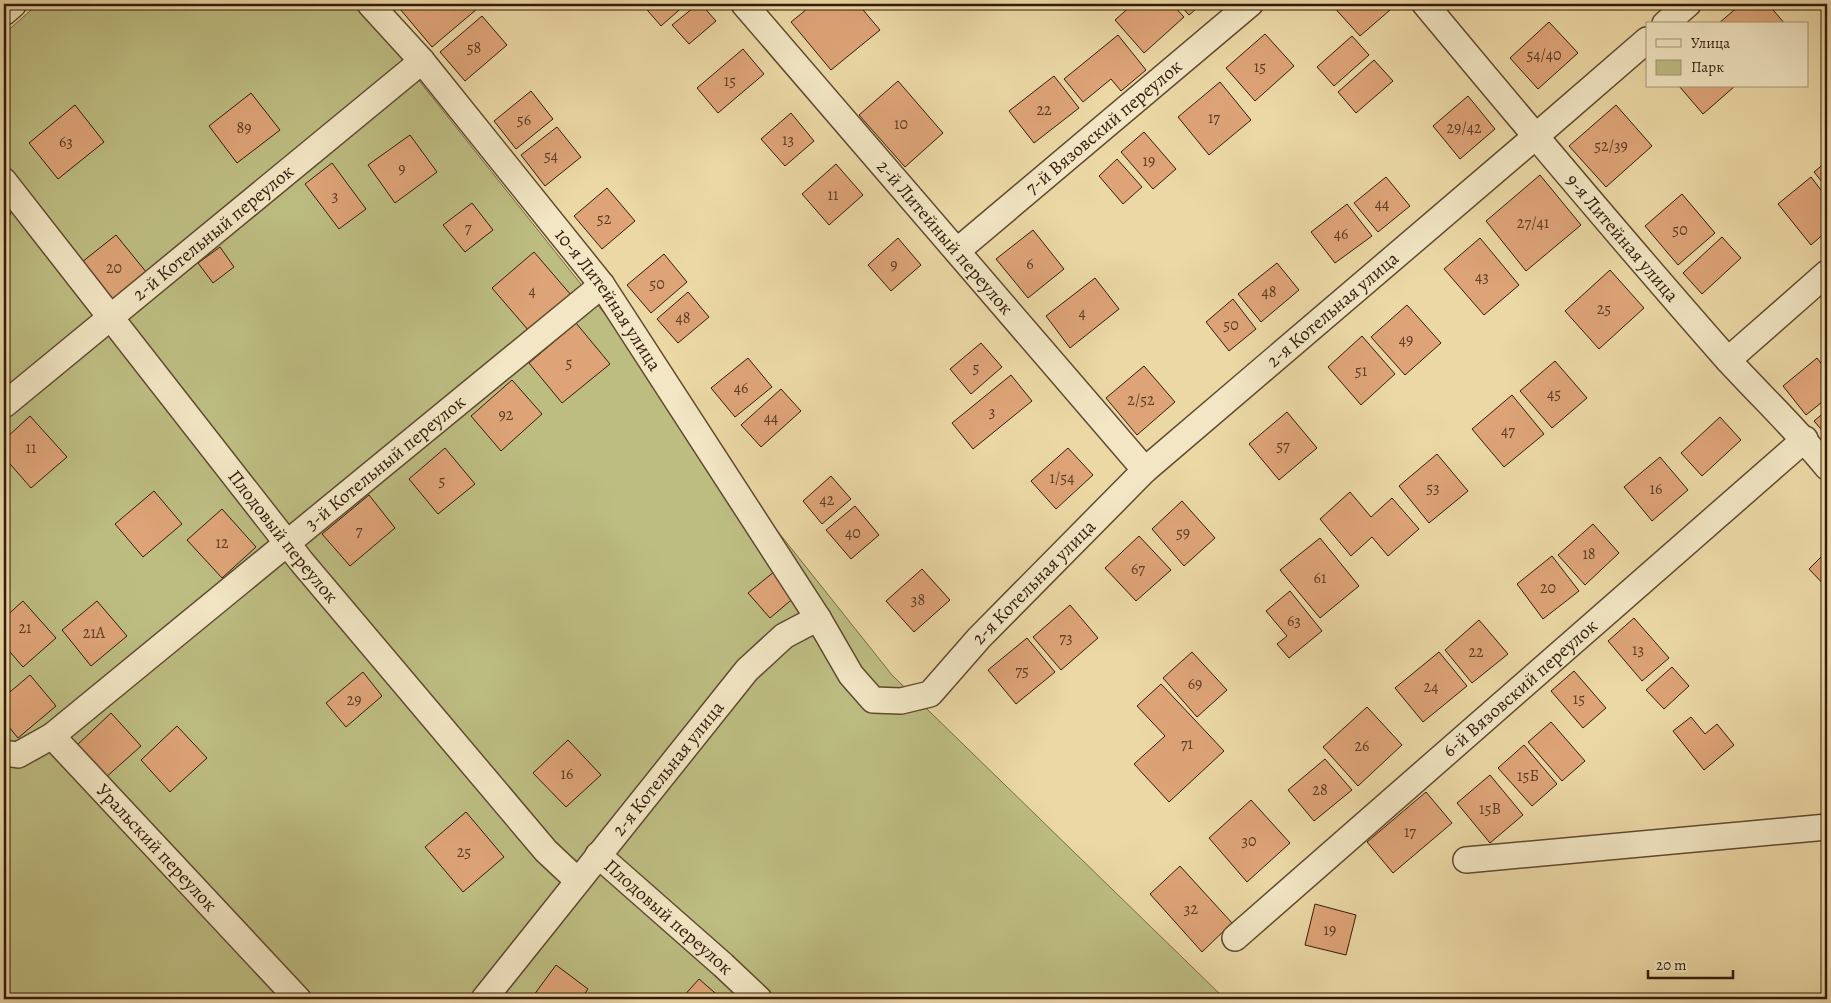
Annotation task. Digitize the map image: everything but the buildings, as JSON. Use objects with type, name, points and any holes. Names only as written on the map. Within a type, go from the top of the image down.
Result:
[{"type":"street","points":[[4,11],[12,4]]},
{"type":"street","name":"10-я Литейная улица","points":[[370,4],[422,60],[602,285],[818,618]]},
{"type":"street","name":"2-й Литейный переулок","points":[[744,4],[1145,470]]},
{"type":"street","name":"7-й Вязовский переулок","points":[[957,251],[1250,4]]},
{"type":"street","name":"9-я Литейная улица","points":[[1425,4],[1535,137],[1728,360],[1804,439],[1827,467]]},
{"type":"street","points":[[1667,22],[1688,4]]},
{"type":"street","name":"2-я Котельная улица","points":[[484,999],[746,670],[784,636],[818,618],[851,675],[873,700],[901,701],[930,694],[979,638],[1145,470],[1646,41]]},
{"type":"street","name":"2-й Котельный переулок","points":[[4,405],[422,60]]},
{"type":"street","name":"Плодовый переулок","points":[[4,181],[287,544],[546,851],[578,881]]},
{"type":"street","points":[[1728,360],[1827,273]]},
{"type":"street","name":"3-й Котельный переулок","points":[[52,736],[602,285]]},
{"type":"street","name":"6-й Вязовский переулок","points":[[1235,938],[1804,439]]},
{"type":"street","points":[[4,753],[18,755],[52,736]]},
{"type":"street","name":"Уральский переулок","points":[[52,736],[298,999]]},
{"type":"street","points":[[1466,860],[1827,827]]},
{"type":"street","name":"Плодовый переулок","points":[[598,855],[723,964],[759,999]]},
{"type":"green space","points":[[38,4],[358,4],[892,675],[1225,999],[4,999],[4,34]]}]
